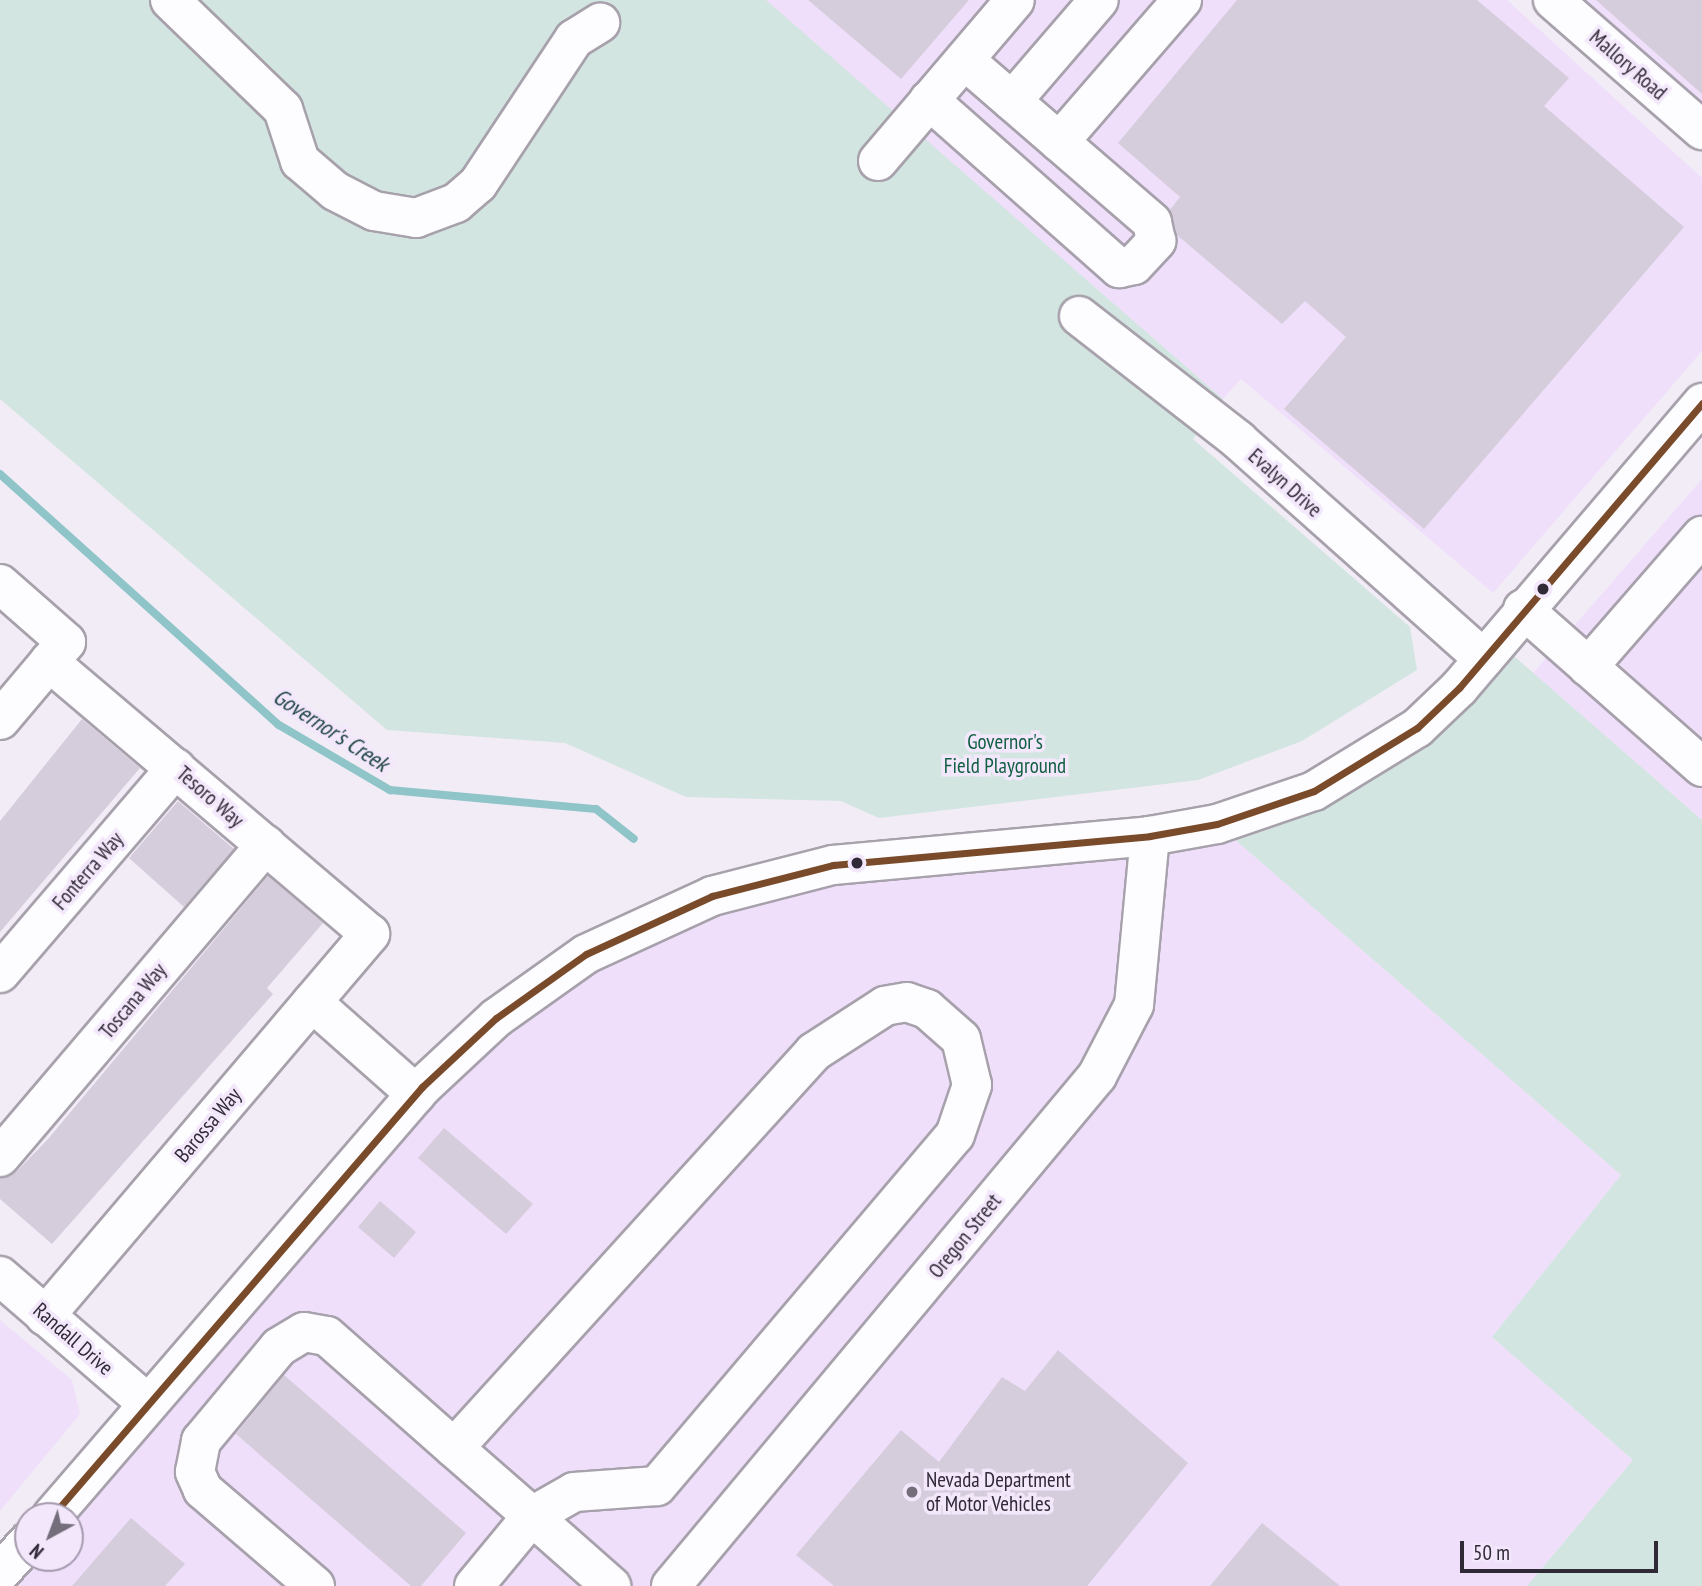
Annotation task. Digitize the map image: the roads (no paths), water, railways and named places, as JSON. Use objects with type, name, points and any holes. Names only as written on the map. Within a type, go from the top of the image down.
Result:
[{"type":"street","points":[[170,0],[283,109],[300,161],[335,191],[374,211],[416,218],[456,204],[478,184],[574,39],[600,23]]},
{"type":"street","points":[[878,161],[1015,0]]},
{"type":"street","points":[[1012,101],[1099,0]]},
{"type":"street","points":[[1059,142],[1182,0]]},
{"type":"street","name":"Mallory Road","points":[[1553,0],[1702,130]]},
{"type":"street","points":[[929,100],[1128,270],[1156,240],[1157,228],[964,60]]},
{"type":"street","name":"Evalyn Drive","points":[[1079,316],[1238,440],[1484,659]]},
{"type":"street","points":[[64,1502],[146,1402],[416,1094],[496,1018],[586,954],[712,896],[833,865],[1150,836],[1217,824],[1314,791],[1417,728],[1484,659],[1523,609],[1702,403]]},
{"type":"street","points":[[1588,667],[1702,536]]},
{"type":"street","name":"Tesoro Way","points":[[0,584],[58,652],[176,768],[370,934]]},
{"type":"street","points":[[1523,609],[1702,767]]},
{"type":"street","points":[[0,720],[58,652]]},
{"type":"street","name":"Fonterra Way","points":[[0,973],[176,768]]},
{"type":"street","name":"Oregon Street","points":[[671,1586],[1097,1076],[1134,1005],[1150,836]]},
{"type":"street","name":"Toscana Way","points":[[0,1157],[266,845]]},
{"type":"street","name":"Barossa Way","points":[[45,1316],[370,934]]},
{"type":"street","points":[[312,1002],[416,1094]]},
{"type":"street","points":[[454,1448],[814,1052],[885,1006],[907,1002],[928,1009],[961,1039],[972,1085],[955,1135],[677,1467],[657,1486],[574,1492],[532,1516],[474,1586]]},
{"type":"street","name":"Randall Drive","points":[[0,1276],[146,1402]]},
{"type":"street","points":[[314,1586],[203,1490],[195,1472],[201,1441],[279,1347],[304,1332],[327,1336],[611,1586]]},
{"type":"street","points":[[0,1573],[14,1558]]},
{"type":"waterway","name":"Governor's Creek","points":[[0,474],[279,725],[390,790],[596,809],[634,839]]},
{"type":"place","name":"Nevada Department of Motor Vehicles","points":[[912,1492]]},
{"type":"park label","name":"Governor's Field Playground","points":[[1005,754]]}]
